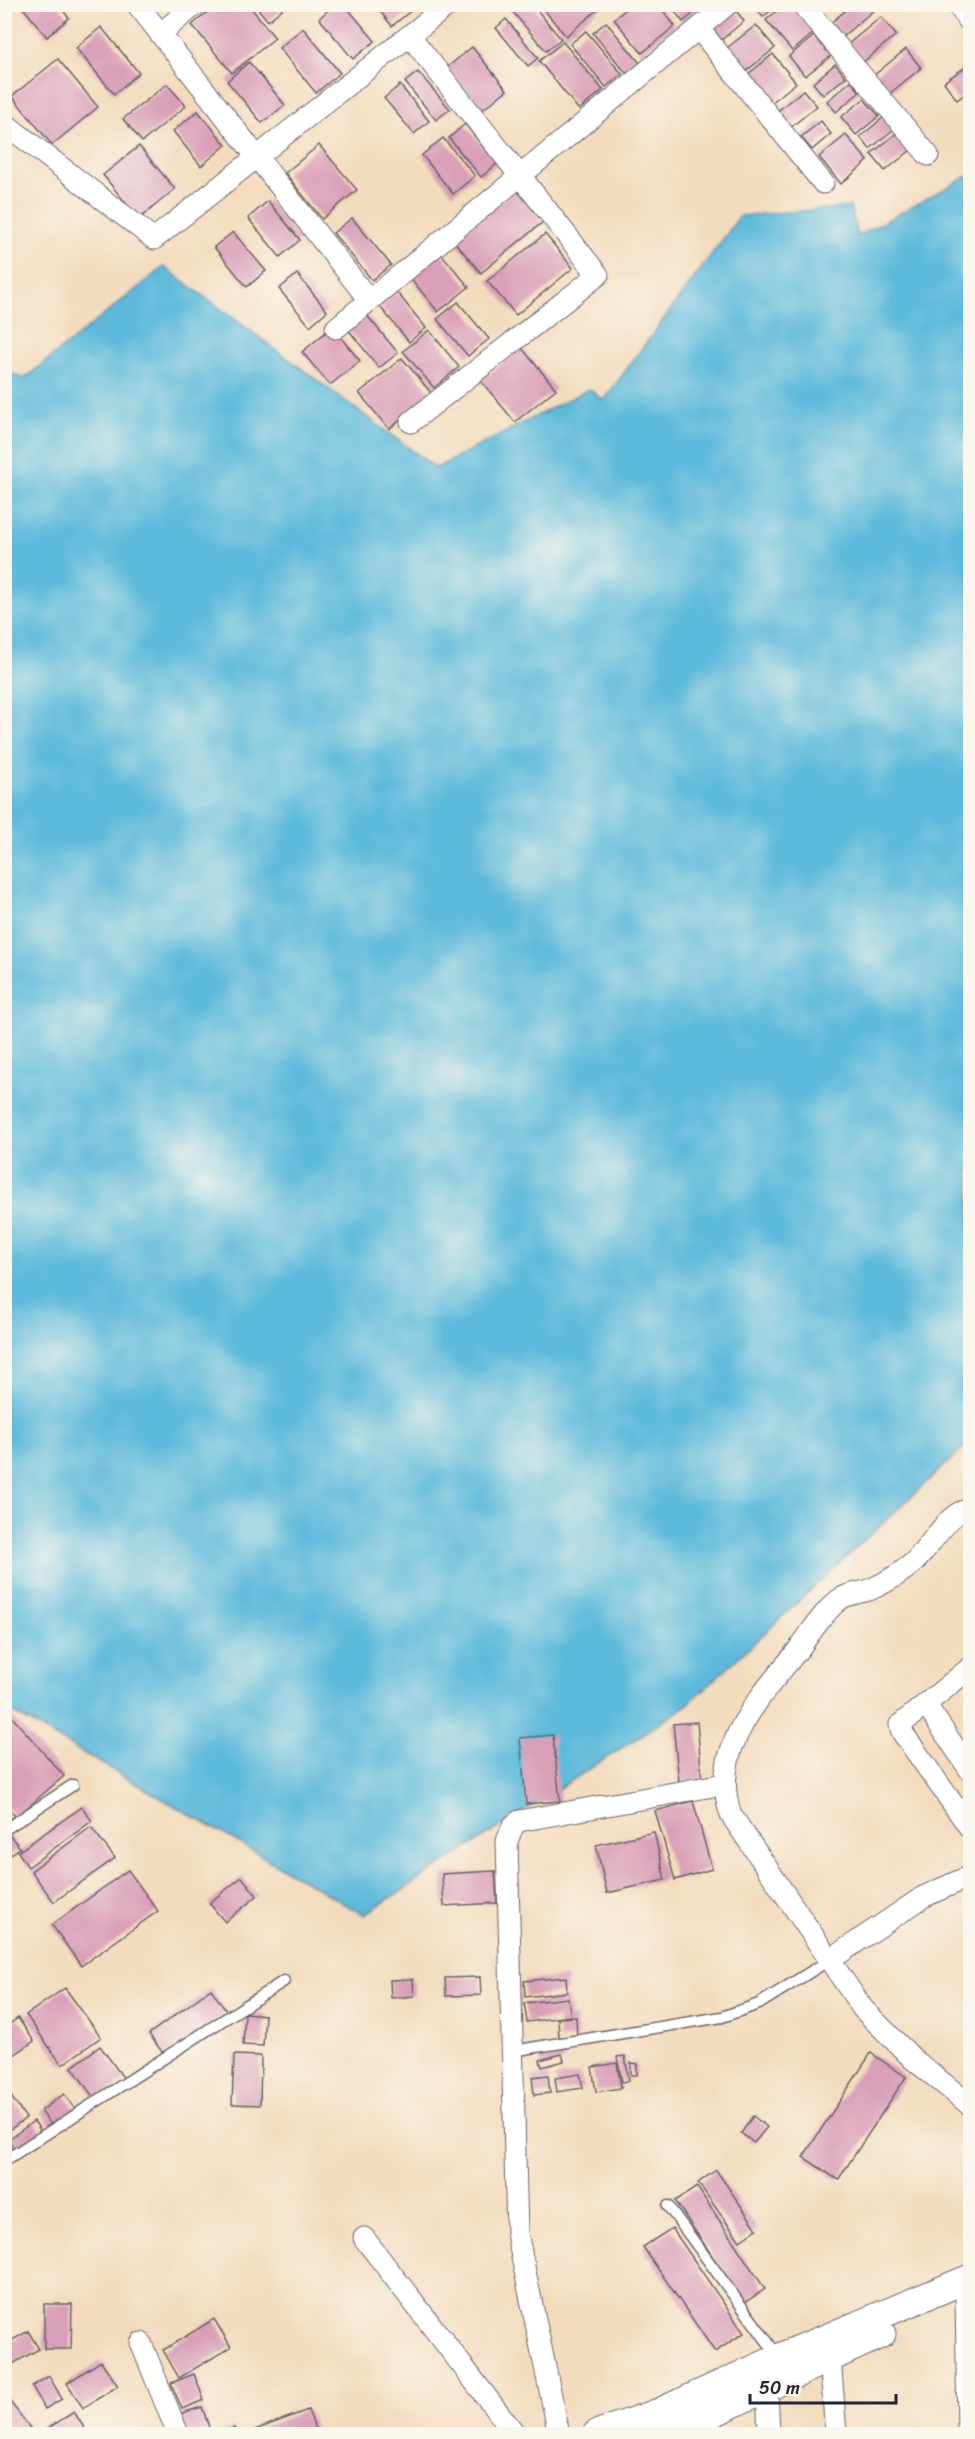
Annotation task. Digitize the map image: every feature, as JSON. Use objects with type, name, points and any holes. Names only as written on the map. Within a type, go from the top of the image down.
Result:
[{"type":"street","points":[[137,4],[369,300]]},
{"type":"street","points":[[160,34],[196,4]]},
{"type":"street","points":[[4,123],[154,239],[449,4]]},
{"type":"street","points":[[336,328],[728,4]]},
{"type":"street","points":[[802,4],[928,155]]},
{"type":"street","points":[[957,4],[970,22]]},
{"type":"street","points":[[699,29],[823,183]]},
{"type":"street","points":[[410,36],[598,275],[411,422]]},
{"type":"street","points":[[970,1511],[962,1510],[953,1516],[920,1557],[905,1570],[872,1588],[837,1602],[750,1710],[732,1749],[725,1771],[724,1784],[724,1795],[731,1815],[863,2009],[886,2034],[970,2105]]},
{"type":"street","points":[[970,1668],[900,1725],[902,1732],[970,1828]]},
{"type":"street","points":[[926,1705],[970,1770]]},
{"type":"street","points":[[559,2434],[517,2233],[506,1849],[513,1826],[519,1821],[724,1784]]},
{"type":"street","points":[[831,1959],[923,1897],[970,1876]]},
{"type":"street","points":[[364,2238],[515,2434]]},
{"type":"street","points":[[660,2434],[704,2426],[830,2348],[969,2289],[968,2434]]},
{"type":"street","points":[[141,2343],[178,2434]]},
{"type":"street","points":[[596,2434],[659,2412],[780,2357],[830,2348]]},
{"type":"street","points":[[830,2348],[836,2434]]},
{"type":"street","points":[[767,2388],[769,2434]]},
{"type":"lane","points":[[4,1830],[73,1785]]},
{"type":"lane","points":[[512,2051],[722,2017],[759,2004],[831,1959]]},
{"type":"lane","points":[[4,2161],[284,1981]]},
{"type":"lane","points":[[668,2206],[780,2357]]},
{"type":"water","points":[[970,175],[970,1442],[685,1707],[364,1915],[5,1708],[4,370],[24,379],[164,267],[436,468],[589,389],[604,400],[740,216],[850,207],[858,236]]},
{"type":"building","points":[[20,4],[58,4],[69,18],[47,37]]},
{"type":"building","points":[[217,4],[248,4],[275,38],[232,73],[192,25]]},
{"type":"building","points":[[254,4],[288,4],[268,21]]},
{"type":"building","points":[[336,4],[344,4],[375,41],[353,59],[319,18]]},
{"type":"building","points":[[517,4],[532,4],[561,39],[546,51],[511,10]]},
{"type":"building","points":[[539,4],[600,4],[602,6],[566,36]]},
{"type":"building","points":[[632,4],[658,4],[675,26],[642,53],[614,19]]},
{"type":"building","points":[[669,4],[700,4],[701,7],[683,22]]},
{"type":"building","points":[[752,4],[779,4],[763,17]]},
{"type":"building","points":[[785,4],[790,4],[814,33],[792,51],[766,20]]},
{"type":"building","points":[[853,4],[869,4],[874,10],[838,40],[827,26]]},
{"type":"building","points":[[375,5],[418,5],[392,26]]},
{"type":"building","points":[[732,6],[744,21],[720,41],[708,26]]},
{"type":"building","points":[[881,17],[896,35],[862,63],[847,45]]},
{"type":"building","points":[[506,19],[538,58],[528,66],[496,28]]},
{"type":"building","points":[[606,22],[644,68],[631,79],[593,33]]},
{"type":"building","points":[[756,25],[775,48],[746,71],[727,48]]},
{"type":"building","points":[[101,27],[139,73],[114,94],[76,48]]},
{"type":"building","points":[[303,28],[340,73],[316,93],[279,48]]},
{"type":"building","points":[[586,31],[622,74],[606,87],[570,44]]},
{"type":"building","points":[[814,36],[831,56],[805,76],[789,56]]},
{"type":"building","points":[[563,42],[603,90],[579,110],[539,61]]},
{"type":"building","points":[[472,47],[507,90],[481,111],[445,69]]},
{"type":"building","points":[[906,49],[921,68],[888,95],[873,76]]},
{"type":"building","points":[[773,54],[796,83],[766,107],[742,79]]},
{"type":"building","points":[[58,59],[98,107],[52,145],[12,96]]},
{"type":"building","points":[[249,62],[285,105],[262,123],[227,81]]},
{"type":"building","points":[[835,64],[846,77],[823,95],[813,83]]},
{"type":"building","points":[[970,64],[970,90],[957,100],[944,82]]},
{"type":"building","points":[[418,72],[450,109],[436,120],[405,82]]},
{"type":"building","points":[[851,81],[860,92],[836,112],[827,101]]},
{"type":"building","points":[[167,84],[186,106],[142,142],[123,119]]},
{"type":"building","points":[[400,85],[429,121],[414,134],[384,98]]},
{"type":"building","points":[[803,90],[817,106],[786,131],[773,115]]},
{"type":"building","points":[[864,99],[879,116],[856,135],[841,117]]},
{"type":"building","points":[[198,111],[226,145],[201,166],[173,131]]},
{"type":"building","points":[[885,116],[895,128],[870,149],[860,137]]},
{"type":"building","points":[[821,121],[831,134],[812,150],[801,137]]},
{"type":"building","points":[[465,124],[497,164],[481,177],[449,138]]},
{"type":"building","points":[[897,133],[911,150],[885,171],[871,154]]},
{"type":"building","points":[[846,135],[868,161],[841,184],[819,157]]},
{"type":"building","points":[[443,138],[475,176],[453,194],[422,155]]},
{"type":"building","points":[[319,145],[357,190],[322,219],[285,173]]},
{"type":"building","points":[[139,146],[175,189],[139,219],[103,175]]},
{"type":"building","points":[[516,189],[543,222],[481,273],[453,240]]},
{"type":"building","points":[[268,201],[300,240],[280,257],[248,218]]},
{"type":"building","points":[[352,218],[391,265],[372,280],[333,233]]},
{"type":"building","points":[[233,232],[266,271],[247,287],[214,247]]},
{"type":"building","points":[[545,234],[573,268],[516,315],[487,281]]},
{"type":"building","points":[[438,250],[469,287],[438,312],[408,275]]},
{"type":"building","points":[[297,274],[327,311],[310,326],[279,289]]},
{"type":"building","points":[[394,289],[426,328],[409,342],[377,303]]},
{"type":"building","points":[[458,302],[489,339],[468,356],[437,319]]},
{"type":"building","points":[[365,313],[398,353],[379,368],[347,328]]},
{"type":"building","points":[[332,327],[360,361],[330,385],[302,352]]},
{"type":"building","points":[[429,330],[459,367],[434,388],[403,351]]},
{"type":"building","points":[[521,347],[556,389],[515,422],[481,381]]},
{"type":"building","points":[[402,358],[432,394],[389,429],[359,393]]},
{"type":"building","points":[[4,1708],[64,1776],[16,1817],[4,1803]]},
{"type":"building","points":[[697,1722],[702,1780],[679,1782],[673,1724]]},
{"type":"building","points":[[553,1735],[560,1801],[526,1804],[520,1738]]},
{"type":"building","points":[[693,1801],[712,1869],[675,1880],[655,1811]]},
{"type":"building","points":[[82,1807],[92,1821],[28,1867],[18,1852]]},
{"type":"building","points":[[91,1827],[115,1858],[54,1902],[31,1871]]},
{"type":"building","points":[[654,1832],[665,1880],[607,1893],[596,1845]]},
{"type":"building","points":[[8,1833],[20,1848],[4,1859],[4,1836]]},
{"type":"building","points":[[128,1870],[158,1911],[81,1966],[52,1925]]},
{"type":"building","points":[[495,1871],[497,1903],[444,1906],[442,1874]]},
{"type":"building","points":[[242,1877],[257,1896],[225,1922],[209,1903]]},
{"type":"building","points":[[480,1977],[481,1995],[446,1996],[445,1978]]},
{"type":"building","points":[[566,1977],[567,1992],[525,1997],[524,1981]]},
{"type":"building","points":[[413,1979],[414,1996],[391,1998],[390,1980]]},
{"type":"building","points":[[65,1988],[101,2037],[62,2065],[26,2015]]},
{"type":"building","points":[[211,1989],[227,2012],[165,2056],[149,2034]]},
{"type":"building","points":[[568,1998],[571,2016],[527,2022],[524,2003]]},
{"type":"building","points":[[245,2013],[265,2015],[263,2046],[243,2045]]},
{"type":"building","points":[[576,2017],[577,2039],[559,2039],[558,2018]]},
{"type":"building","points":[[18,2018],[34,2041],[4,2062],[4,2028]]},
{"type":"building","points":[[100,2046],[125,2080],[96,2101],[72,2067]]},
{"type":"building","points":[[871,2053],[906,2077],[838,2180],[803,2157]]},
{"type":"building","points":[[562,2054],[564,2061],[542,2067],[540,2060]]},
{"type":"building","points":[[234,2055],[261,2056],[260,2105],[232,2104]]},
{"type":"building","points":[[625,2056],[629,2081],[622,2082],[617,2057]]},
{"type":"building","points":[[617,2063],[621,2088],[596,2092],[592,2067]]},
{"type":"building","points":[[631,2063],[637,2064],[637,2075],[631,2075]]},
{"type":"building","points":[[580,2074],[583,2088],[557,2092],[555,2078]]},
{"type":"building","points":[[548,2075],[550,2093],[534,2095],[532,2077]]},
{"type":"building","points":[[5,2088],[26,2118],[5,2133]]},
{"type":"building","points":[[64,2094],[77,2112],[54,2129],[41,2111]]},
{"type":"building","points":[[753,2116],[767,2127],[754,2143],[741,2133]]},
{"type":"building","points":[[34,2121],[42,2133],[16,2151],[8,2140]]},
{"type":"building","points":[[716,2170],[757,2229],[740,2241],[698,2183]]},
{"type":"building","points":[[697,2187],[765,2289],[744,2303],[675,2201]]},
{"type":"building","points":[[672,2228],[744,2333],[715,2352],[643,2247]]},
{"type":"building","points":[[44,2304],[72,2304],[71,2349],[44,2349]]},
{"type":"building","points":[[214,2319],[231,2347],[179,2378],[163,2350]]},
{"type":"building","points":[[28,2331],[39,2349],[4,2369],[4,2345]]},
{"type":"building","points":[[101,2361],[118,2386],[83,2408],[67,2383]]},
{"type":"building","points":[[194,2374],[204,2400],[182,2409],[171,2383]]},
{"type":"building","points":[[49,2376],[62,2399],[45,2409],[32,2386]]},
{"type":"building","points":[[4,2394],[30,2428],[21,2434],[4,2434]]},
{"type":"building","points":[[202,2407],[210,2430],[183,2434],[176,2415]]},
{"type":"building","points":[[308,2410],[317,2434],[244,2434]]},
{"type":"building","points":[[74,2412],[88,2434],[48,2434],[45,2430]]},
{"type":"building","points":[[234,2428],[236,2434],[212,2434]]}]
